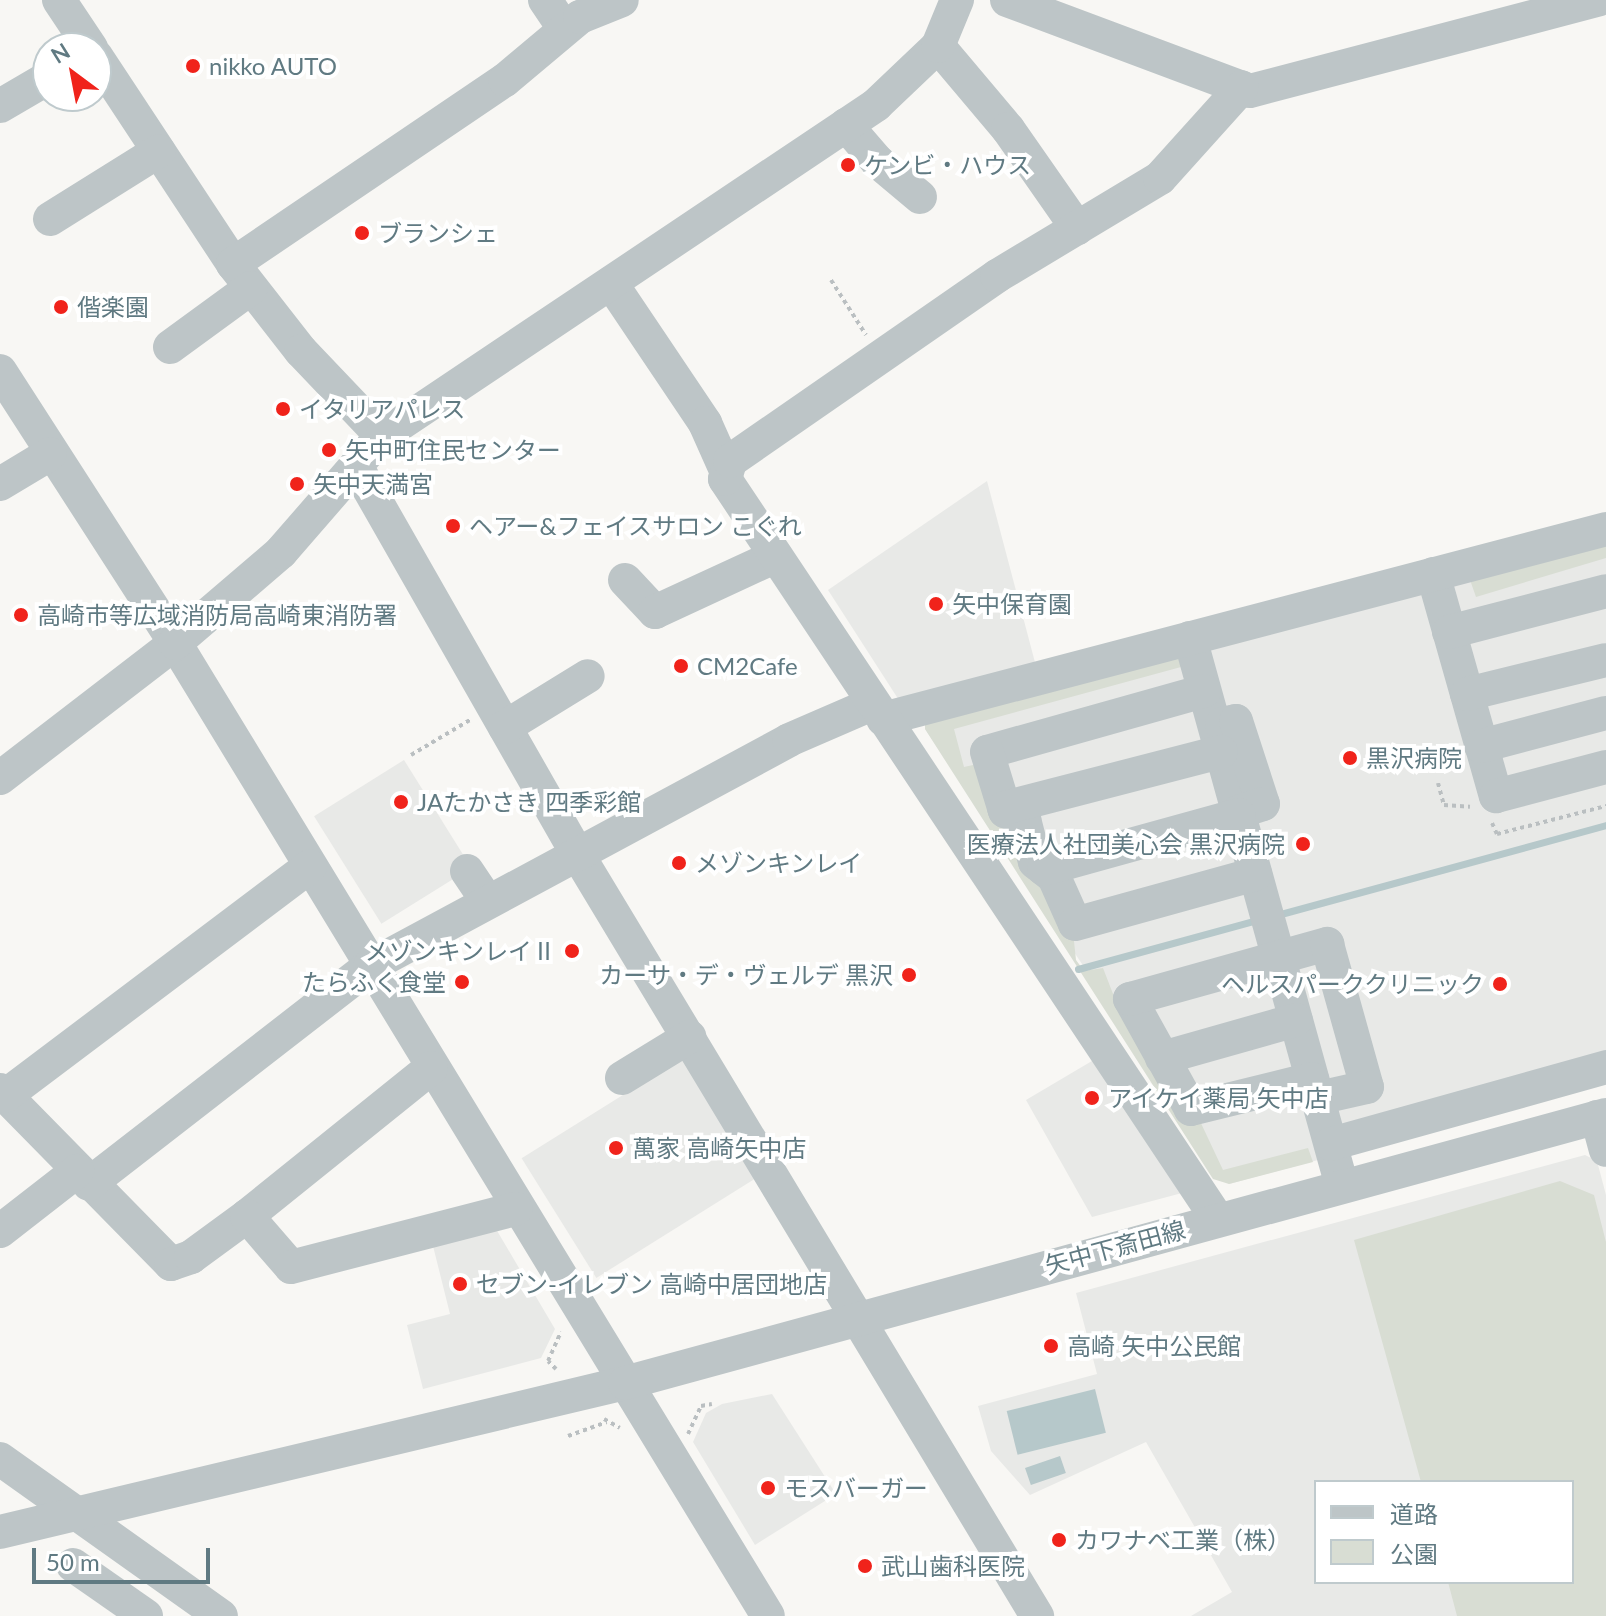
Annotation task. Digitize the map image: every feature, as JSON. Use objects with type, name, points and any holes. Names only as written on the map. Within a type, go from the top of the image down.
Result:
[{"type":"street","points":[[59,0],[80,32]]},
{"type":"street","points":[[545,0],[564,28]]},
{"type":"street","points":[[170,347],[242,276],[505,80],[564,28],[622,0]]},
{"type":"street","points":[[0,778],[175,643],[281,552],[382,436],[876,105],[938,46],[957,0]]},
{"type":"street","points":[[1007,0],[1250,91],[1598,0]]},
{"type":"street","points":[[938,46],[1008,129],[1077,228]]},
{"type":"street","points":[[112,80],[242,276],[301,351],[382,436]]},
{"type":"street","points":[[0,106],[32,87]]},
{"type":"street","points":[[725,468],[880,358],[1077,228],[1160,178],[1242,87]]},
{"type":"street","points":[[846,125],[877,161],[920,197]]},
{"type":"street","points":[[50,219],[159,151]]},
{"type":"street","points":[[611,283],[705,423],[725,468],[725,479],[1218,1220]]},
{"type":"street","points":[[0,371],[50,454],[175,643],[516,1209],[768,1616]]},
{"type":"street","points":[[0,484],[50,454]]},
{"type":"street","points":[[356,466],[578,855],[860,1316],[1037,1616]]},
{"type":"street","points":[[0,1231],[83,1177],[370,966],[789,740],[878,711],[1190,638],[1606,529]]},
{"type":"street","points":[[625,580],[655,612],[776,556]]},
{"type":"street","points":[[1433,574],[1496,796],[1606,767]]},
{"type":"street","points":[[1449,632],[1606,591]]},
{"type":"street","points":[[1190,638],[1218,739]]},
{"type":"street","points":[[1467,694],[1606,660]]},
{"type":"street","points":[[499,716],[588,676]]},
{"type":"street","points":[[1204,691],[987,752],[1004,808],[1024,819],[1035,862],[1054,877],[1075,924],[1255,874]]},
{"type":"street","points":[[1481,746],[1606,713]]},
{"type":"street","points":[[1004,808],[1218,739],[1236,721],[1263,804],[1238,814],[1044,869]]},
{"type":"street","points":[[1238,814],[1342,1186]]},
{"type":"street","points":[[310,866],[3,1093],[171,1264],[191,1257],[247,1216],[431,1068]]},
{"type":"street","points":[[467,871],[488,902]]},
{"type":"street","points":[[1327,944],[1367,1087],[1315,1088],[1191,1109],[1162,1058],[1130,999],[1279,960],[1327,944]]},
{"type":"street","points":[[1162,1058],[1296,1020]]},
{"type":"street","points":[[622,1078],[689,1037]]},
{"type":"street","points":[[1331,1144],[1606,1067]]},
{"type":"street","points":[[1602,1116],[1606,1150]]},
{"type":"street","name":"矢中下斎田線","points":[[0,1532],[625,1383],[860,1316],[1602,1116]]},
{"type":"street","points":[[247,1216],[291,1267],[516,1209]]},
{"type":"street","points":[[0,1459],[78,1511],[221,1616]]},
{"type":"street","points":[[73,1565],[146,1616]]},
{"type":"path","points":[[831,280],[880,358]]},
{"type":"path","points":[[411,755],[499,716]]},
{"type":"path","points":[[548,1361],[562,1330]]},
{"type":"path","points":[[686,1439],[701,1406],[712,1404]]},
{"type":"path","points":[[568,1436],[607,1422]]},
{"type":"shaded area","points":[[987,481],[1037,670],[904,708],[828,590]]},
{"type":"shaded area","name":"医療法人社団美心会 黒沢病院","points":[[1606,540],[1606,1082],[1229,1184],[925,729]]},
{"type":"shaded area","points":[[404,760],[471,868],[381,924],[314,816]]},
{"type":"shaded area","points":[[687,1055],[762,1175],[596,1278],[522,1158]]},
{"type":"shaded area","points":[[1097,1058],[1182,1193],[1092,1217],[1026,1100]]},
{"type":"shaded area","points":[[1585,1155],[1597,1161],[1606,1195],[1606,1616],[1191,1616],[1232,1592],[1146,1442],[1030,1495],[991,1451],[978,1406],[1097,1374],[1076,1293]]},
{"type":"shaded area","points":[[496,1229],[555,1329],[541,1358],[423,1389],[407,1325],[450,1314],[433,1246]]},
{"type":"shaded area","points":[[1095,1389],[1106,1433],[1018,1455],[1007,1411]]},
{"type":"shaded area","points":[[772,1394],[836,1494],[755,1545],[693,1442],[706,1413],[722,1404]]},
{"type":"shaded area","points":[[1060,1456],[1066,1473],[1031,1485],[1025,1468]]},
{"type":"green space","points":[[1606,539],[1606,558],[1476,597],[1469,577]]},
{"type":"green space","points":[[1178,655],[1181,667],[954,729],[964,767],[982,763],[1016,822],[1030,880],[1046,876],[1073,932],[1076,960],[1084,971],[1103,968],[1120,1012],[1199,1119],[1223,1170],[1308,1148],[1313,1162],[1229,1184],[1213,1179],[925,729],[925,723]]},
{"type":"green space","points":[[1560,1181],[1594,1195],[1606,1242],[1606,1616],[1457,1616],[1449,1584],[1574,1584],[1574,1480],[1420,1480],[1354,1240]]},
{"type":"waterway","points":[[1277,915],[1606,825]]},
{"type":"waterway","points":[[1078,969],[1257,920]]},
{"type":"place","name":"nikko AUTO","points":[[193,66]]},
{"type":"place","name":"ケンビ・ハウス","points":[[848,165]]},
{"type":"place","name":"ブランシェ","points":[[362,233]]},
{"type":"place","name":"偕楽園","points":[[61,307]]},
{"type":"place","name":"イタリアパレス","points":[[283,409]]},
{"type":"place","name":"矢中町住民センター","points":[[329,450]]},
{"type":"place","name":"矢中天満宮","points":[[297,484]]},
{"type":"place","name":"ヘアー&フェイスサロン こぐれ","points":[[453,526]]},
{"type":"place","name":"矢中保育園","points":[[936,604]]},
{"type":"place","name":"高崎市等広域消防局高崎東消防署","points":[[21,615]]},
{"type":"place","name":"CM2Cafe","points":[[681,666]]},
{"type":"place","name":"黒沢病院","points":[[1350,758]]},
{"type":"place","name":"JAたかさき 四季彩館","points":[[401,802]]},
{"type":"place","name":"医療法人社団美心会 黒沢病院","points":[[1303,844]]},
{"type":"place","name":"メゾンキンレイ","points":[[679,863]]},
{"type":"place","name":"メゾンキンレイⅡ","points":[[572,951]]},
{"type":"place","name":"カーサ・デ・ヴェルデ 黒沢","points":[[909,975]]},
{"type":"place","name":"たらふく食堂","points":[[462,982]]},
{"type":"place","name":"ヘルスパーククリニック","points":[[1500,984]]},
{"type":"place","name":"アイケイ薬局 矢中店","points":[[1092,1098]]},
{"type":"place","name":"萬家 高崎矢中店","points":[[616,1148]]},
{"type":"place","name":"セブン-イレブン 高崎中居団地店","points":[[460,1284]]},
{"type":"place","name":"高崎 矢中公民館","points":[[1051,1346]]},
{"type":"place","name":"モスバーガー","points":[[768,1488]]},
{"type":"place","name":"カワナベ工業（株）","points":[[1059,1540]]},
{"type":"place","name":"武山歯科医院","points":[[865,1566]]}]
